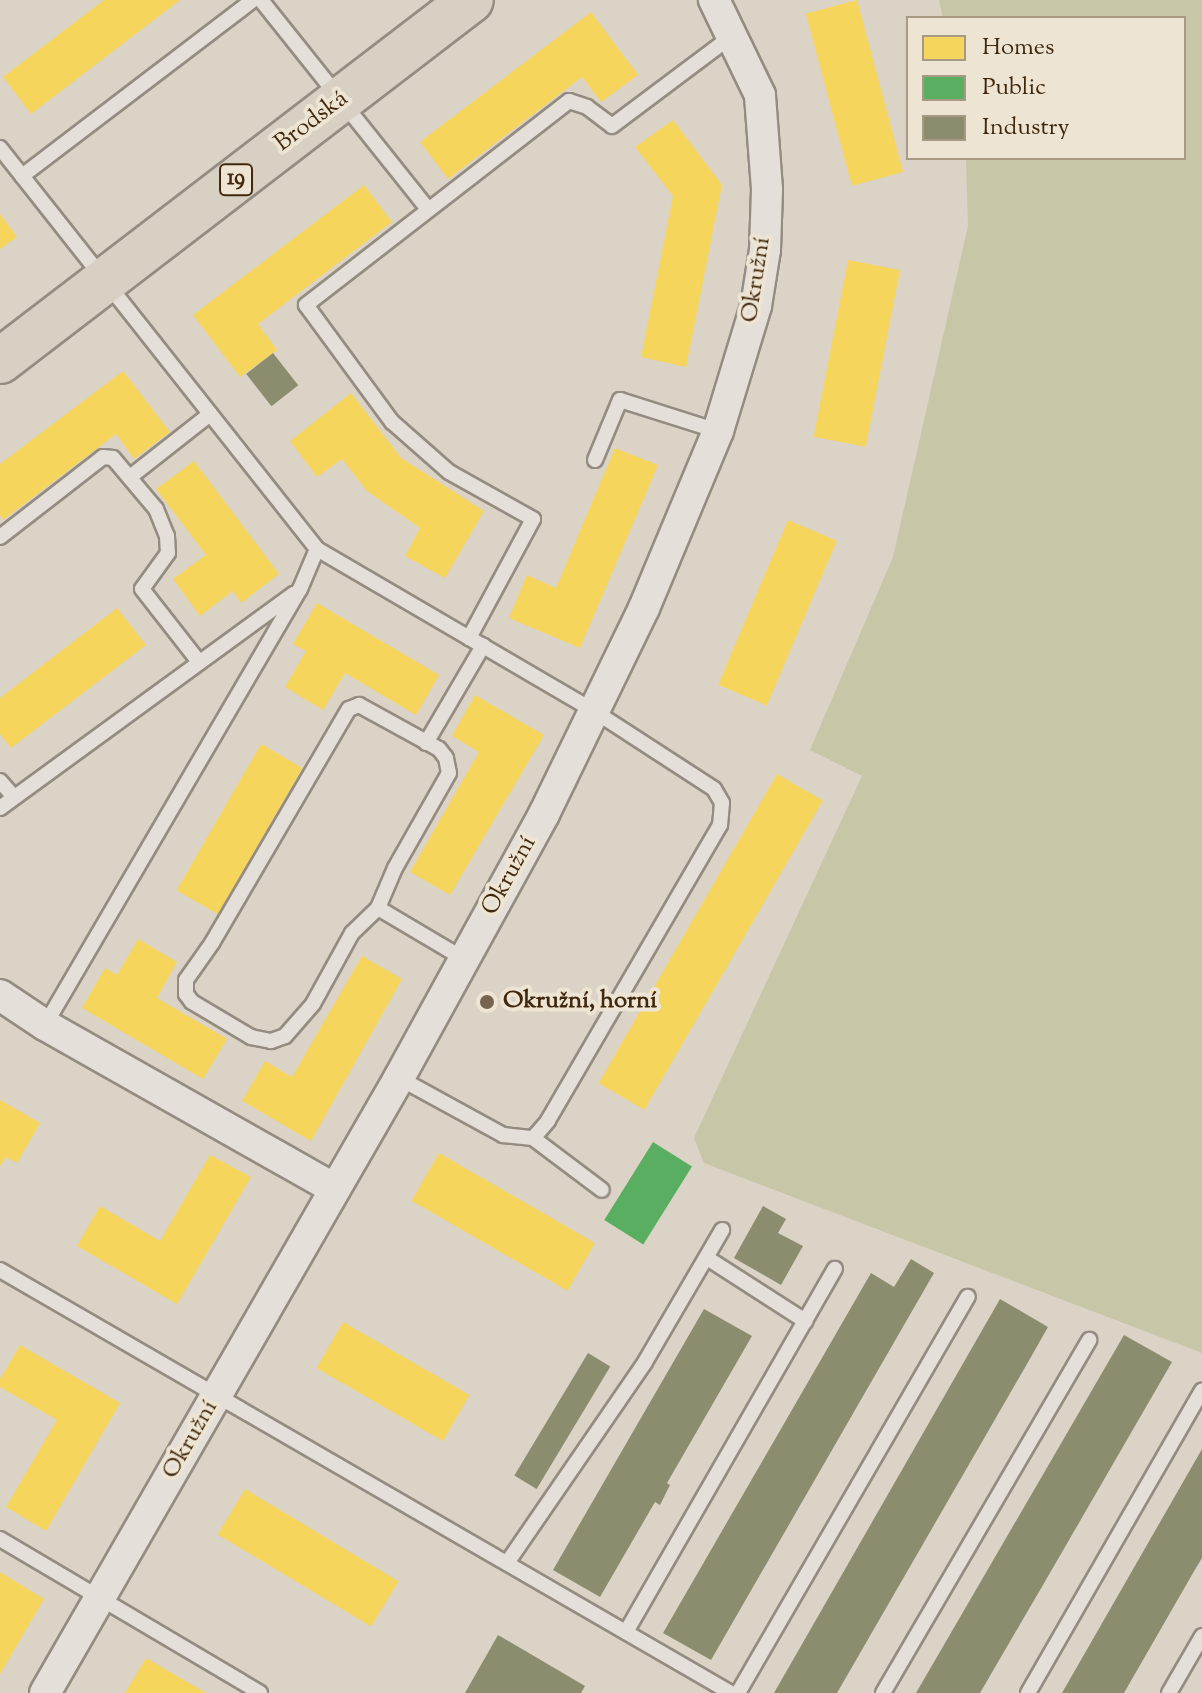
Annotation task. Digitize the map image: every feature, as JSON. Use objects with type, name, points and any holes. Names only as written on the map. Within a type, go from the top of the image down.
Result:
[{"type":"main road","name":"Brodská","points":[[0,361],[471,0]]},
{"type":"street","name":"Okružní","points":[[45,1693],[399,1078],[544,814],[644,608],[718,431],[737,378],[756,306],[766,220],[767,146],[760,95],[714,0]]},
{"type":"street","points":[[0,995],[45,1025],[335,1189]]},
{"type":"lane","points":[[22,176],[253,0]]},
{"type":"lane","points":[[261,0],[428,209]]},
{"type":"lane","points":[[469,638],[533,519],[449,472],[392,422],[306,305],[569,101],[587,107],[612,126],[733,35]]},
{"type":"lane","points":[[0,148],[317,549],[594,711],[714,789],[722,803],[720,825],[548,1121],[533,1138]]},
{"type":"lane","points":[[595,460],[620,400],[718,431]]},
{"type":"lane","points":[[130,477],[210,414]]},
{"type":"lane","points":[[0,537],[103,457],[113,458],[156,509],[167,536],[168,553],[142,589],[199,662]]},
{"type":"lane","points":[[45,1025],[300,589],[317,549]]},
{"type":"lane","points":[[0,808],[300,589]]},
{"type":"lane","points":[[426,743],[483,646]]},
{"type":"lane","points":[[359,705],[426,743],[446,758],[449,773],[395,868],[378,908],[352,933],[313,1004],[285,1036],[271,1041],[251,1037],[192,1002],[186,994],[186,980],[212,943],[349,709],[359,705]]},
{"type":"lane","points":[[0,781],[14,797]]},
{"type":"lane","points":[[378,908],[464,959]]},
{"type":"lane","points":[[399,1078],[503,1135],[533,1138],[602,1190]]},
{"type":"lane","points":[[507,1563],[645,1362],[722,1230]]},
{"type":"lane","points":[[707,1258],[805,1321]]},
{"type":"lane","points":[[626,1632],[835,1269]]},
{"type":"lane","points":[[0,1270],[731,1693]]},
{"type":"lane","points":[[738,1693],[968,1297]]},
{"type":"lane","points":[[883,1693],[1089,1340]]},
{"type":"lane","points":[[1028,1693],[1202,1390]]},
{"type":"lane","points":[[0,1539],[101,1596],[260,1693]]},
{"type":"lane","points":[[1169,1693],[1202,1636]]},
{"type":"green space","points":[[939,0],[1202,0],[1202,1353],[704,1163],[694,1138],[862,776],[810,750],[893,557],[968,226],[966,160],[1186,160],[1186,16],[943,16]]},
{"type":"building: Homes","points":[[104,0],[180,0],[31,114],[3,77]]},
{"type":"building: Homes","points":[[857,0],[903,172],[852,186],[806,14]]},
{"type":"building: Homes","points":[[591,12],[638,75],[601,102],[582,77],[448,179],[420,142]]},
{"type":"building: Homes","points":[[673,120],[722,185],[686,367],[641,357],[673,196],[635,147]]},
{"type":"building: Homes","points":[[364,185],[392,222],[258,324],[277,350],[240,377],[193,315]]},
{"type":"building: Homes","points":[[0,214],[17,237],[0,249]]},
{"type":"building: Homes","points":[[848,260],[900,270],[866,447],[814,437]]},
{"type":"building: Homes","points":[[123,371],[170,432],[134,459],[116,434],[3,520],[0,515],[0,464]]},
{"type":"building: Homes","points":[[351,393],[401,458],[484,511],[445,578],[405,556],[420,528],[367,491],[342,459],[317,477],[290,441]]},
{"type":"building: Homes","points":[[615,448],[658,465],[580,648],[509,618],[527,575],[556,588]]},
{"type":"building: Homes","points":[[194,461],[279,574],[241,603],[233,591],[200,616],[173,579],[206,555],[156,489]]},
{"type":"building: Homes","points":[[788,520],[837,541],[767,705],[718,685]]},
{"type":"building: Homes","points":[[317,603],[439,675],[416,715],[345,673],[323,710],[285,687],[306,651],[293,644]]},
{"type":"building: Homes","points":[[117,608],[146,645],[11,748],[0,734],[0,698]]},
{"type":"building: Homes","points":[[475,695],[544,735],[450,895],[410,872],[479,752],[452,736]]},
{"type":"building: Homes","points":[[261,744],[303,768],[218,914],[176,890]]},
{"type":"building: Homes","points":[[777,774],[823,800],[644,1110],[598,1083]]},
{"type":"building: Homes","points":[[138,939],[177,962],[157,998],[227,1039],[203,1079],[82,1008],[105,968],[117,975]]},
{"type":"building: Homes","points":[[362,956],[402,979],[311,1141],[242,1101],[265,1061],[292,1077]]},
{"type":"building: Homes","points":[[0,1100],[40,1123],[17,1163],[6,1157],[0,1166]]},
{"type":"building: Homes","points":[[439,1153],[595,1243],[567,1291],[411,1201]]},
{"type":"building: Homes","points":[[210,1155],[251,1177],[177,1304],[77,1246],[100,1206],[160,1241]]},
{"type":"building: Homes","points":[[343,1322],[469,1395],[443,1441],[316,1368]]},
{"type":"building: Homes","points":[[20,1345],[120,1403],[46,1531],[6,1507],[57,1420],[0,1387],[0,1379]]},
{"type":"building: Homes","points":[[245,1489],[398,1581],[371,1627],[218,1534]]},
{"type":"building: Homes","points":[[0,1572],[44,1599],[0,1674]]},
{"type":"building: Homes","points":[[146,1658],[206,1693],[125,1693]]},
{"type":"building: Public","points":[[653,1142],[692,1166],[643,1244],[604,1220]]},
{"type":"building: Industry","points":[[273,353],[298,385],[271,406],[246,374]]},
{"type":"building: Industry","points":[[763,1206],[786,1219],[778,1233],[803,1246],[781,1285],[734,1258]]},
{"type":"building: Industry","points":[[911,1259],[934,1273],[711,1660],[663,1633],[871,1273],[894,1287]]},
{"type":"building: Industry","points":[[1000,1299],[1048,1327],[1027,1364],[837,1693],[774,1693]]},
{"type":"building: Industry","points":[[704,1309],[752,1336],[667,1483],[670,1485],[660,1505],[655,1502],[600,1597],[553,1570]]},
{"type":"building: Industry","points":[[1124,1335],[1172,1362],[1043,1585],[980,1693],[916,1693]]},
{"type":"building: Industry","points":[[588,1353],[610,1366],[537,1489],[514,1476]]},
{"type":"building: Industry","points":[[1202,1449],[1202,1558],[1124,1693],[1062,1693]]},
{"type":"building: Industry","points":[[498,1635],[585,1686],[581,1693],[465,1693]]},
{"type":"place","name":"Okružní, horní","points":[[487,1002]]}]
